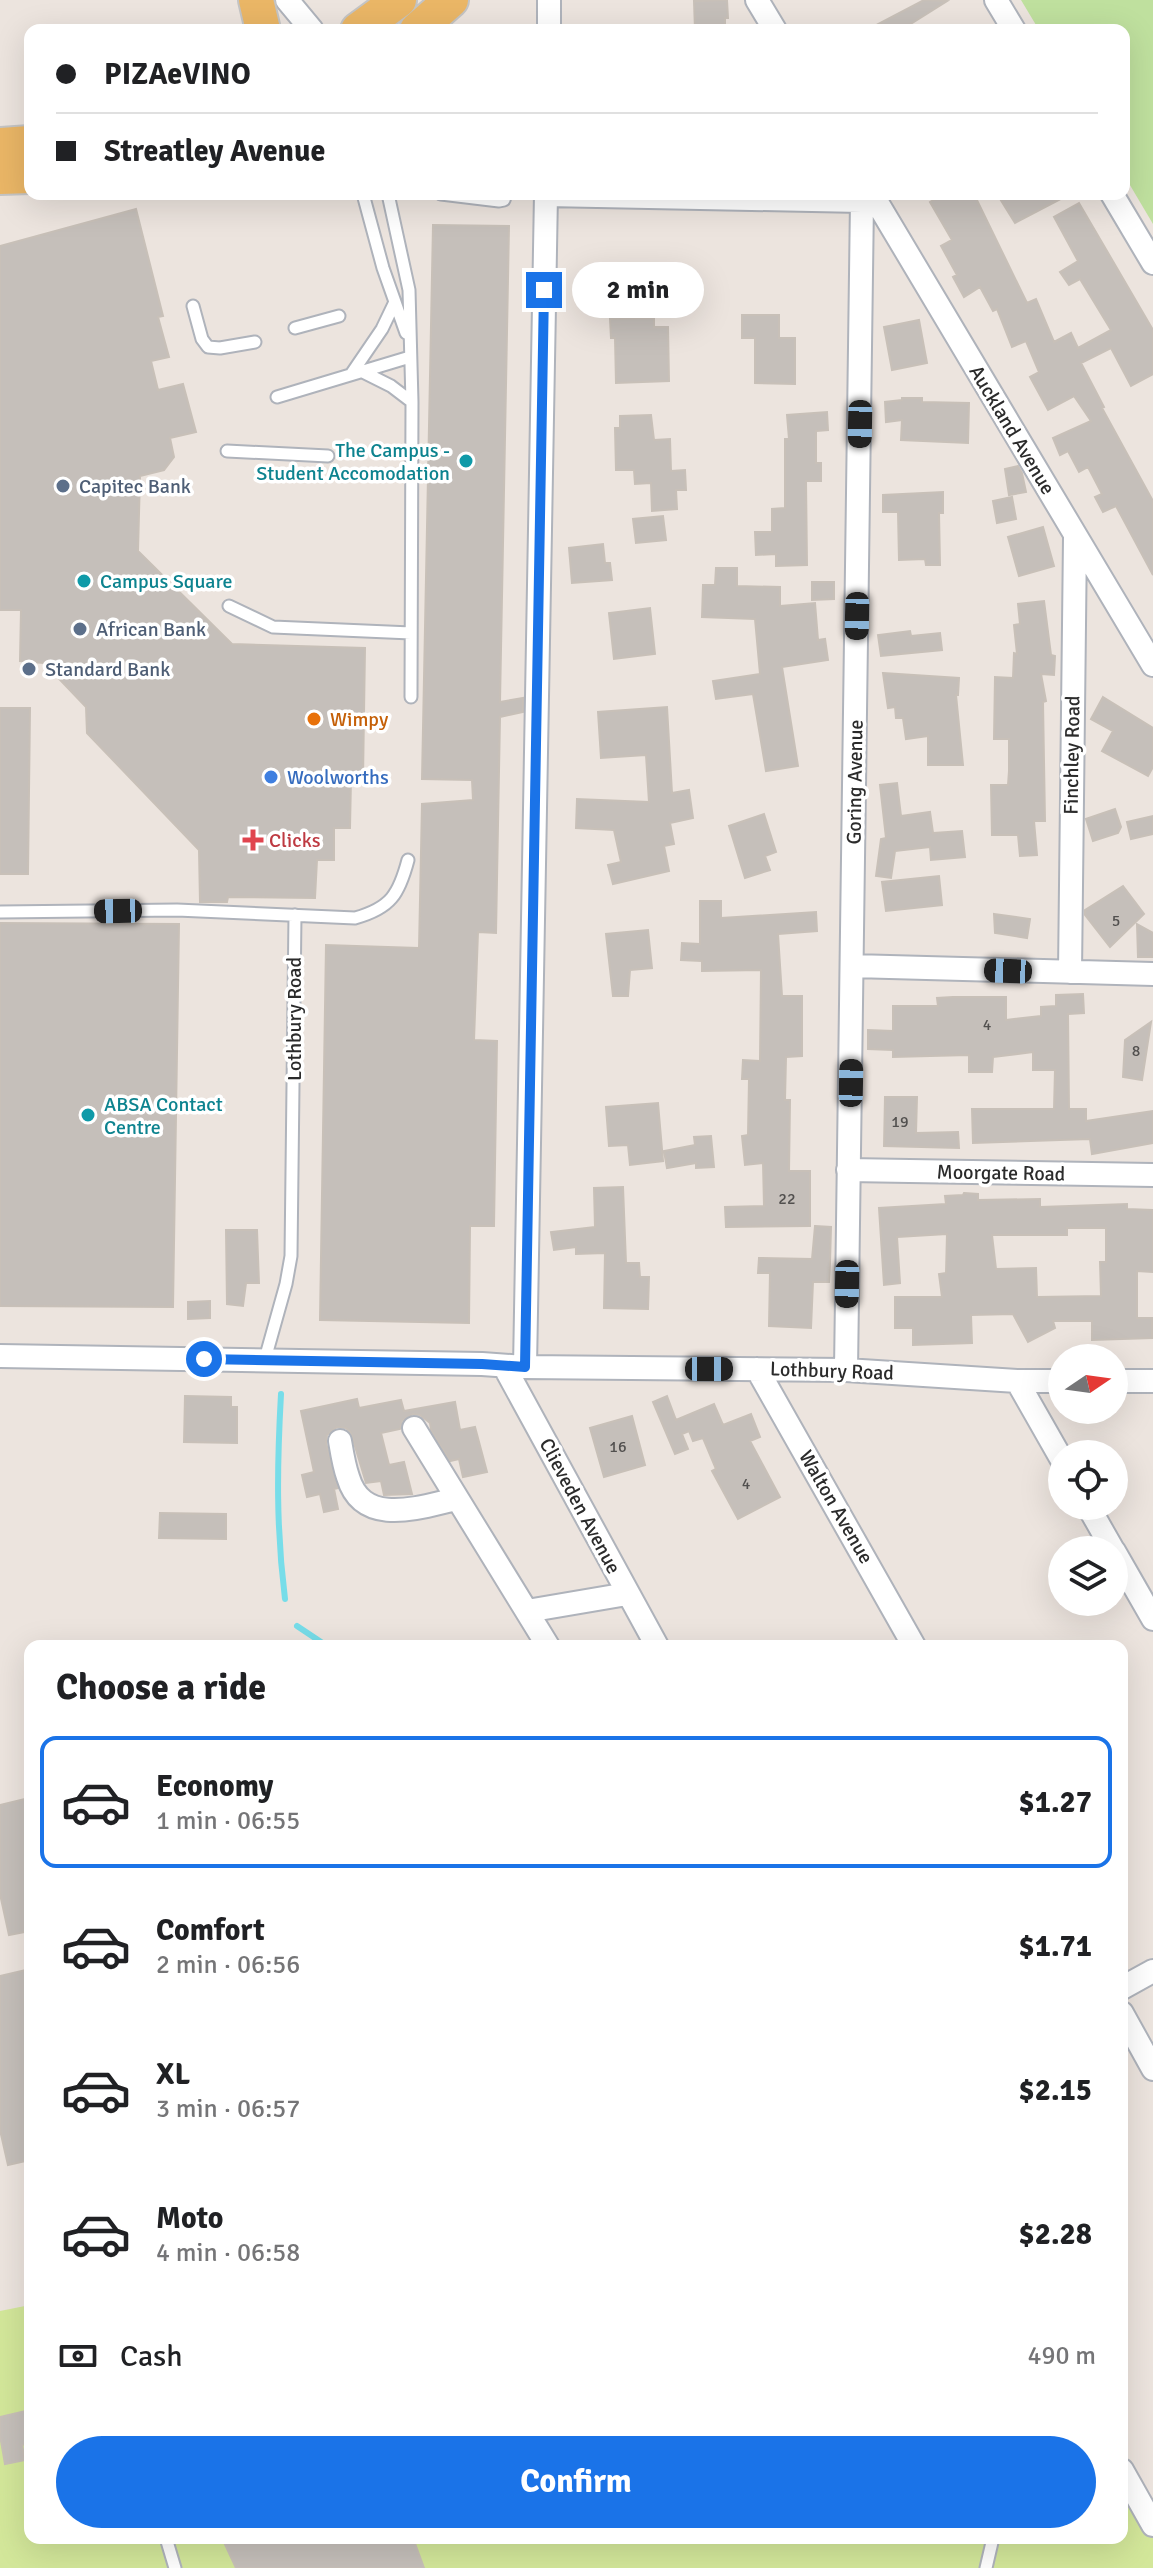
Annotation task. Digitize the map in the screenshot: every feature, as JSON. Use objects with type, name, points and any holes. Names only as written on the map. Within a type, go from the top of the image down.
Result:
[{"type":"main road","points":[[258,0],[262,24]]},
{"type":"main road","points":[[366,24],[399,0]]},
{"type":"main road","points":[[424,24],[451,0]]},
{"type":"main road","points":[[453,24],[463,13],[468,0]]},
{"type":"main road","points":[[0,145],[24,143]]},
{"type":"main road","points":[[0,177],[24,176]]},
{"type":"street","points":[[258,0],[279,24]]},
{"type":"street","points":[[287,0],[307,24]]},
{"type":"street","points":[[549,0],[549,24]]},
{"type":"street","points":[[757,0],[771,24]]},
{"type":"street","points":[[996,0],[1010,24]]},
{"type":"street","points":[[515,1367],[546,200]]},
{"type":"street","name":"Goring Avenue","points":[[846,1370],[866,200]]},
{"type":"street","name":"Auckland Avenue","points":[[868,200],[1153,665]]},
{"type":"street","points":[[1116,200],[1153,263]]},
{"type":"street","name":"Finchley Road","points":[[1070,972],[1075,537]]},
{"type":"street","points":[[853,966],[1153,974]]},
{"type":"street","name":"Moorgate Road","points":[[848,1170],[1153,1175]]},
{"type":"street","name":"Lothbury Road","points":[[0,1356],[265,1359],[515,1367],[846,1370],[1048,1381]]},
{"type":"street","name":"Clieveden Avenue","points":[[515,1367],[627,1594],[654,1640]]},
{"type":"street","name":"Walton Avenue","points":[[757,1369],[911,1640]]},
{"type":"street","points":[[1017,1381],[1051,1440]]},
{"type":"street","points":[[1128,1381],[1153,1381]]},
{"type":"street","points":[[414,1428],[544,1640]]},
{"type":"street","points":[[340,1441],[348,1480],[366,1503],[377,1508],[401,1511],[456,1499]]},
{"type":"street","points":[[1128,1575],[1153,1619]]},
{"type":"street","points":[[527,1611],[627,1594]]},
{"type":"street","points":[[1128,1985],[1153,1971]]},
{"type":"street","points":[[1128,2024],[1153,2069]]},
{"type":"street","points":[[1128,2481],[1153,2525]]},
{"type":"lane","points":[[365,200],[394,304],[409,341]]},
{"type":"lane","points":[[389,200],[409,290],[412,402],[411,697]]},
{"type":"lane","points":[[356,372],[394,304]]},
{"type":"lane","points":[[193,306],[202,339],[208,347],[255,342]]},
{"type":"lane","points":[[295,328],[339,316]]},
{"type":"lane","points":[[277,397],[410,357]]},
{"type":"lane","points":[[356,372],[391,386],[412,402]]},
{"type":"lane","points":[[227,451],[328,456]]},
{"type":"lane","points":[[229,606],[273,627],[411,633]]},
{"type":"lane","points":[[0,912],[177,910],[355,918],[373,913],[397,893],[408,860]]},
{"type":"lane","name":"Lothbury Road","points":[[265,1359],[291,1256],[295,915]]},
{"type":"lane","points":[[168,2544],[175,2568]]},
{"type":"lane","points":[[986,2568],[992,2544]]},
{"type":"green space","points":[[1021,0],[1153,0],[1153,224],[1130,185],[1130,24],[1035,24]]},
{"type":"green space","points":[[24,2306],[24,2544],[1128,2544],[1128,2476],[1153,2520],[1153,2568],[0,2568],[0,2311]]},
{"type":"building","points":[[727,0],[728,18],[725,18],[725,24],[695,24],[694,1]]},
{"type":"building","points":[[924,0],[947,1],[911,24],[878,24]]},
{"type":"building","points":[[977,200],[1027,303],[1036,299],[1054,342],[1071,333],[1078,348],[1111,330],[1080,279],[1069,285],[1060,272],[1078,261],[1054,217],[1079,203],[1153,330],[1153,374],[1131,386],[1111,348],[1081,363],[1153,501],[1153,575],[1116,506],[1103,512],[1095,497],[1102,494],[1088,467],[1079,472],[1068,451],[1060,455],[1053,438],[1091,421],[1074,396],[1048,410],[1030,377],[1039,372],[1026,341],[1012,347],[997,309],[993,311],[980,287],[964,297],[953,277],[957,275],[941,246],[952,240],[930,202]]},
{"type":"building","points":[[1001,200],[1059,200],[1015,223]]},
{"type":"building","name":"Campus Square","points":[[136,209],[163,316],[158,317],[169,357],[151,361],[158,390],[183,384],[196,432],[170,438],[174,457],[164,470],[140,476],[138,551],[232,644],[365,648],[363,779],[351,779],[350,828],[334,828],[334,860],[317,860],[315,898],[228,897],[227,902],[200,902],[199,850],[87,733],[86,707],[44,663],[20,661],[21,610],[0,610],[0,246]]},
{"type":"building","points":[[433,225],[509,226],[500,702],[523,698],[523,712],[500,717],[496,933],[478,932],[474,1040],[497,1041],[494,1226],[470,1226],[469,1323],[320,1320],[326,945],[419,948],[422,804],[473,800],[472,780],[422,779]]},
{"type":"building","points":[[742,315],[779,315],[779,338],[795,338],[795,384],[755,383],[755,338],[742,338]]},
{"type":"building","points":[[654,318],[654,327],[668,327],[669,381],[616,383],[615,338],[611,338],[610,319]]},
{"type":"building","points":[[919,320],[927,363],[892,370],[884,327]]},
{"type":"building","points":[[922,398],[922,402],[969,403],[968,443],[901,440],[902,420],[886,422],[885,402]]},
{"type":"building","points":[[827,412],[828,430],[816,431],[816,463],[821,463],[821,481],[806,481],[807,565],[776,566],[776,554],[756,555],[755,532],[772,532],[772,509],[785,508],[785,439],[789,439],[787,415]]},
{"type":"building","points":[[651,415],[654,440],[670,439],[671,471],[685,470],[686,490],[676,490],[677,509],[652,511],[651,483],[635,484],[634,470],[616,470],[615,428],[620,428],[620,416]]},
{"type":"building","points":[[1018,466],[1026,492],[1009,495],[1005,469]]},
{"type":"building","points":[[943,492],[943,513],[939,513],[940,565],[926,565],[925,559],[899,560],[898,512],[883,512],[883,495]]},
{"type":"building","points":[[1012,497],[1016,519],[997,523],[993,501]]},
{"type":"building","points":[[663,516],[666,540],[636,543],[633,519]]},
{"type":"building","points":[[1043,527],[1054,566],[1019,576],[1008,537]]},
{"type":"building","points":[[603,544],[605,563],[610,563],[612,580],[572,583],[569,548]]},
{"type":"building","points":[[716,568],[737,568],[737,586],[780,587],[780,606],[815,603],[818,640],[825,639],[828,660],[782,667],[798,766],[766,771],[753,694],[716,699],[713,681],[760,674],[755,619],[702,617],[703,585],[715,585]]},
{"type":"building","points":[[812,582],[834,582],[834,599],[812,600]]},
{"type":"building","points":[[1044,601],[1051,655],[1055,656],[1054,675],[1041,674],[1046,701],[1043,702],[1045,821],[1034,821],[1037,855],[1020,856],[1018,835],[992,835],[991,785],[1008,785],[1009,771],[1009,739],[994,739],[995,677],[1013,678],[1014,653],[1017,654],[1014,625],[1020,624],[1018,604]]},
{"type":"building","points":[[650,608],[655,654],[614,659],[609,613]]},
{"type":"building","points":[[910,631],[911,636],[940,633],[942,650],[881,656],[878,635]]},
{"type":"building","points":[[883,673],[959,678],[956,695],[963,765],[928,765],[928,736],[906,739],[903,718],[896,718],[895,707],[888,708]]},
{"type":"building","points":[[1103,697],[1153,728],[1153,767],[1148,776],[1102,751],[1113,731],[1091,719]]},
{"type":"building","points":[[667,707],[672,793],[689,790],[693,818],[670,823],[674,844],[664,846],[669,871],[613,884],[608,865],[621,862],[614,830],[576,828],[577,799],[649,802],[646,755],[601,758],[598,712]]},
{"type":"building","points":[[0,708],[30,708],[28,874],[0,874]]},
{"type":"building","points":[[897,783],[901,816],[930,812],[933,833],[962,831],[965,857],[931,860],[930,847],[895,851],[891,878],[876,876],[881,839],[886,838],[880,785]]},
{"type":"building","points":[[1115,809],[1121,827],[1118,833],[1093,841],[1086,819]]},
{"type":"building","points":[[764,814],[776,852],[765,856],[770,870],[745,878],[729,826]]},
{"type":"building","points":[[1153,816],[1153,834],[1131,839],[1127,822]]},
{"type":"building","points":[[939,876],[942,905],[886,911],[882,882]]},
{"type":"building","points":[[1123,886],[1144,914],[1110,947],[1085,915],[1085,910]]},
{"type":"building","points":[[700,901],[721,901],[721,918],[816,912],[817,931],[778,934],[782,996],[802,996],[802,1056],[786,1057],[785,1100],[790,1100],[789,1171],[810,1171],[810,1226],[726,1227],[725,1207],[764,1206],[763,1163],[745,1165],[742,1136],[748,1135],[749,1079],[742,1079],[743,1060],[760,1061],[761,970],[702,971],[702,961],[681,960],[682,943],[700,944]]},
{"type":"building","points":[[994,914],[1030,919],[1027,938],[995,933]]},
{"type":"building","name":"ABSA Contact Centre","points":[[0,923],[179,924],[173,1307],[0,1306]]},
{"type":"building","points":[[1137,924],[1153,933],[1153,957],[1138,957]]},
{"type":"building","points":[[648,930],[652,968],[630,970],[628,996],[613,996],[606,934]]},
{"type":"building","points":[[1083,994],[1084,1013],[1068,1014],[1069,1109],[1086,1109],[1086,1121],[1153,1111],[1153,1143],[1092,1154],[1090,1139],[973,1143],[972,1109],[1054,1109],[1055,1070],[1033,1070],[1033,1052],[993,1057],[992,1072],[969,1072],[969,1055],[893,1057],[893,1050],[868,1049],[868,1030],[893,1031],[893,1006],[938,1006],[937,998],[1006,997],[1006,1020],[1041,1016],[1041,1007],[1056,1006],[1056,995]]},
{"type":"building","points":[[1151,1022],[1142,1080],[1123,1077],[1125,1040]]},
{"type":"building","points":[[885,1097],[917,1097],[916,1133],[958,1132],[959,1148],[884,1146]]},
{"type":"building","points":[[658,1103],[663,1161],[630,1165],[628,1145],[609,1146],[606,1107]]},
{"type":"building","points":[[711,1136],[714,1167],[696,1168],[696,1163],[667,1168],[664,1151],[695,1145],[694,1137]]},
{"type":"building","points":[[623,1187],[626,1263],[639,1263],[640,1277],[649,1277],[648,1309],[604,1308],[605,1253],[576,1254],[576,1247],[554,1250],[551,1232],[595,1227],[594,1188]]},
{"type":"building","points":[[978,1194],[978,1200],[1040,1199],[1040,1207],[1127,1204],[1127,1209],[1153,1210],[1153,1272],[1137,1271],[1137,1318],[1152,1318],[1152,1338],[1092,1340],[1092,1321],[1053,1321],[1055,1328],[1028,1342],[1013,1314],[971,1315],[972,1343],[913,1345],[913,1328],[895,1328],[895,1297],[942,1297],[939,1274],[946,1273],[947,1234],[897,1237],[900,1283],[884,1285],[879,1208],[946,1204],[945,1196]],"holes":[[[1067,1228],[1106,1228],[1106,1262],[1100,1262],[1101,1296],[1037,1297],[1036,1268],[996,1269],[992,1235],[1067,1235]]]},
{"type":"building","points":[[815,1226],[831,1227],[830,1263],[829,1282],[813,1282],[811,1328],[769,1326],[770,1273],[758,1273],[759,1258],[812,1259]]},
{"type":"building","points":[[226,1230],[257,1230],[259,1283],[246,1283],[243,1306],[227,1304]]},
{"type":"building","points":[[210,1301],[210,1318],[188,1319],[188,1302]]},
{"type":"building","points":[[185,1396],[231,1397],[231,1407],[237,1407],[237,1443],[184,1442]]},
{"type":"building","points":[[667,1396],[676,1420],[714,1404],[723,1425],[751,1414],[760,1437],[750,1441],[780,1497],[738,1519],[712,1471],[716,1469],[703,1438],[693,1441],[689,1431],[682,1434],[688,1449],[675,1454],[653,1402]]},
{"type":"building","points":[[357,1399],[359,1408],[401,1400],[404,1411],[455,1402],[460,1430],[475,1427],[487,1472],[463,1477],[459,1459],[450,1461],[430,1423],[413,1414],[402,1421],[400,1429],[381,1433],[389,1465],[404,1462],[412,1494],[384,1495],[381,1481],[366,1483],[351,1433],[346,1428],[337,1427],[327,1435],[326,1443],[338,1488],[334,1489],[338,1509],[324,1512],[320,1494],[307,1497],[302,1475],[314,1472],[301,1411]]},
{"type":"building","points":[[632,1416],[645,1465],[604,1477],[590,1428]]},
{"type":"building","points":[[160,1513],[226,1514],[226,1539],[159,1538]]},
{"type":"building","points":[[24,1799],[24,1932],[9,1935],[0,1894],[0,1805]]},
{"type":"building","points":[[24,1970],[24,2161],[8,2165],[0,2130],[0,1976]]},
{"type":"building","points":[[24,2411],[24,2460],[5,2464],[0,2417]]},
{"type":"building","points":[[225,2544],[415,2544],[424,2568],[236,2568]]},
{"type":"waterway","points":[[281,1394],[278,1496],[285,1599]]},
{"type":"waterway","points":[[297,1626],[318,1640]]},
{"type":"place","name":"The Campus - Student Accomodation","points":[[466,461]]},
{"type":"place","name":"Capitec Bank","points":[[63,486]]},
{"type":"place","name":"Campus Square","points":[[84,581]]},
{"type":"place","name":"African Bank","points":[[80,629]]},
{"type":"place","name":"Standard Bank","points":[[29,669]]},
{"type":"place","name":"Wimpy","points":[[314,719]]},
{"type":"place","name":"Woolworths","points":[[271,777]]},
{"type":"place","name":"Clicks","points":[[253,840]]},
{"type":"place","name":"ABSA Contact Centre","points":[[88,1115]]},
{"type":"route","points":[[204,1359],[525,1367],[544,290]]}]
